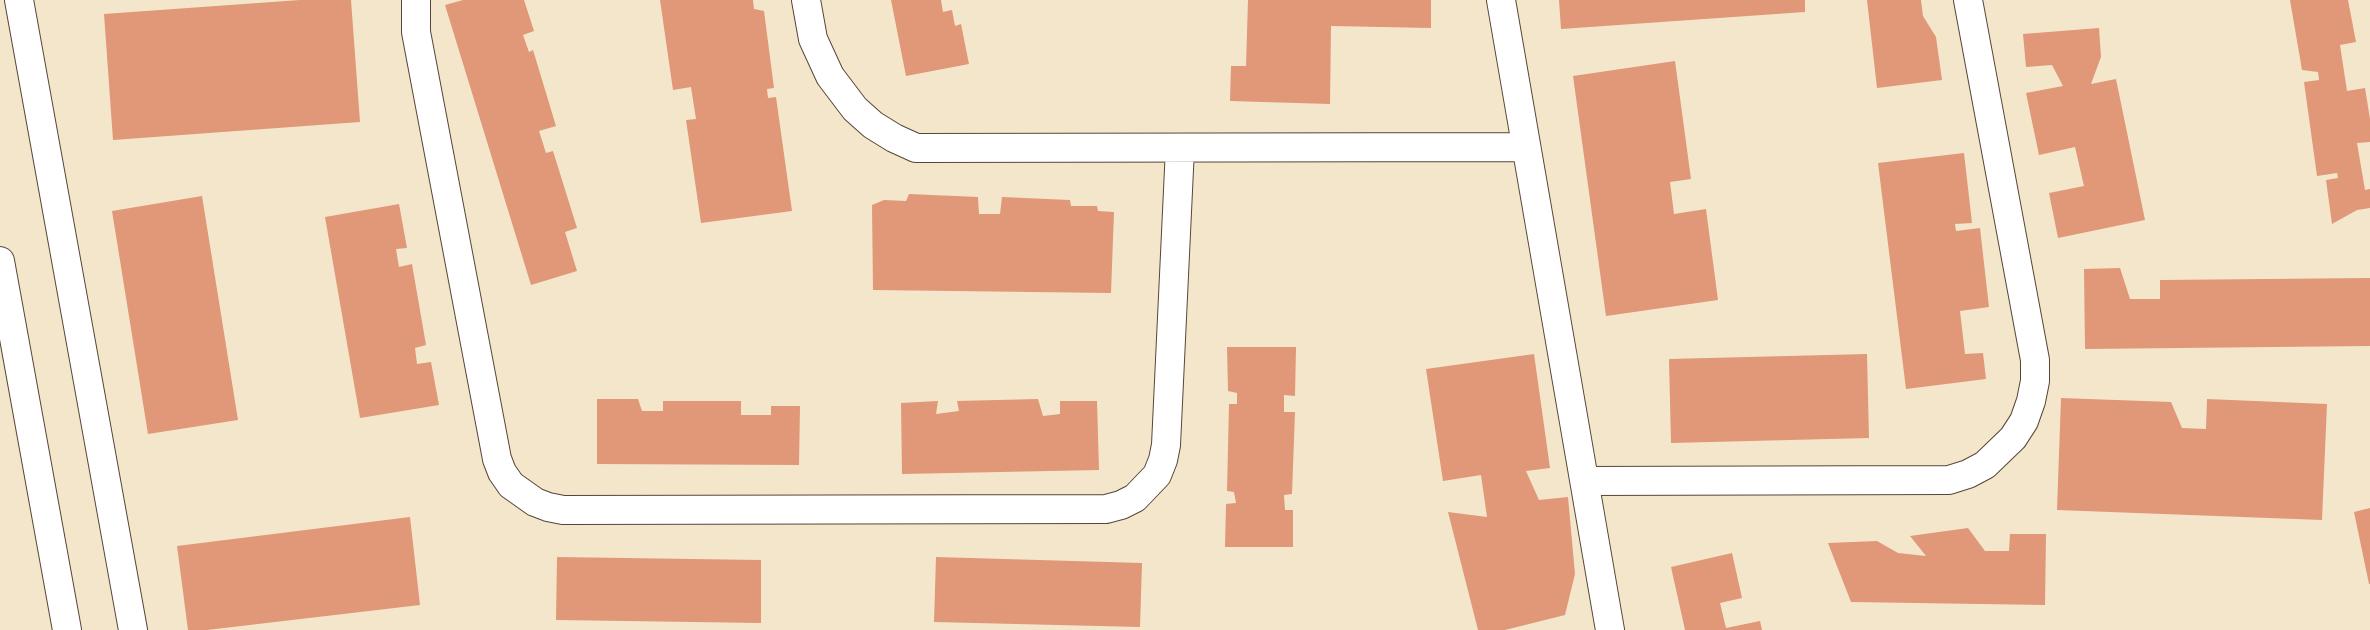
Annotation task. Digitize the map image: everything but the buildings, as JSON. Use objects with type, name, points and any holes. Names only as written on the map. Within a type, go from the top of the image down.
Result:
[{"type":"street","points":[[19,0],[133,630]]},
{"type":"street","points":[[416,0],[416,32],[496,459],[511,485],[534,502],[563,510],[1106,509],[1121,505],[1135,498],[1157,475],[1166,445],[1180,148]]},
{"type":"street","points":[[806,0],[813,39],[830,76],[855,109],[873,125],[916,148],[1526,147]]},
{"type":"street","points":[[1501,0],[1610,630]]},
{"type":"street","points":[[1585,481],[1949,480],[1968,474],[1985,465],[2013,438],[2024,421],[2031,402],[2035,381],[2035,360],[1968,0]]},
{"type":"street","points":[[0,261],[67,630]]}]
